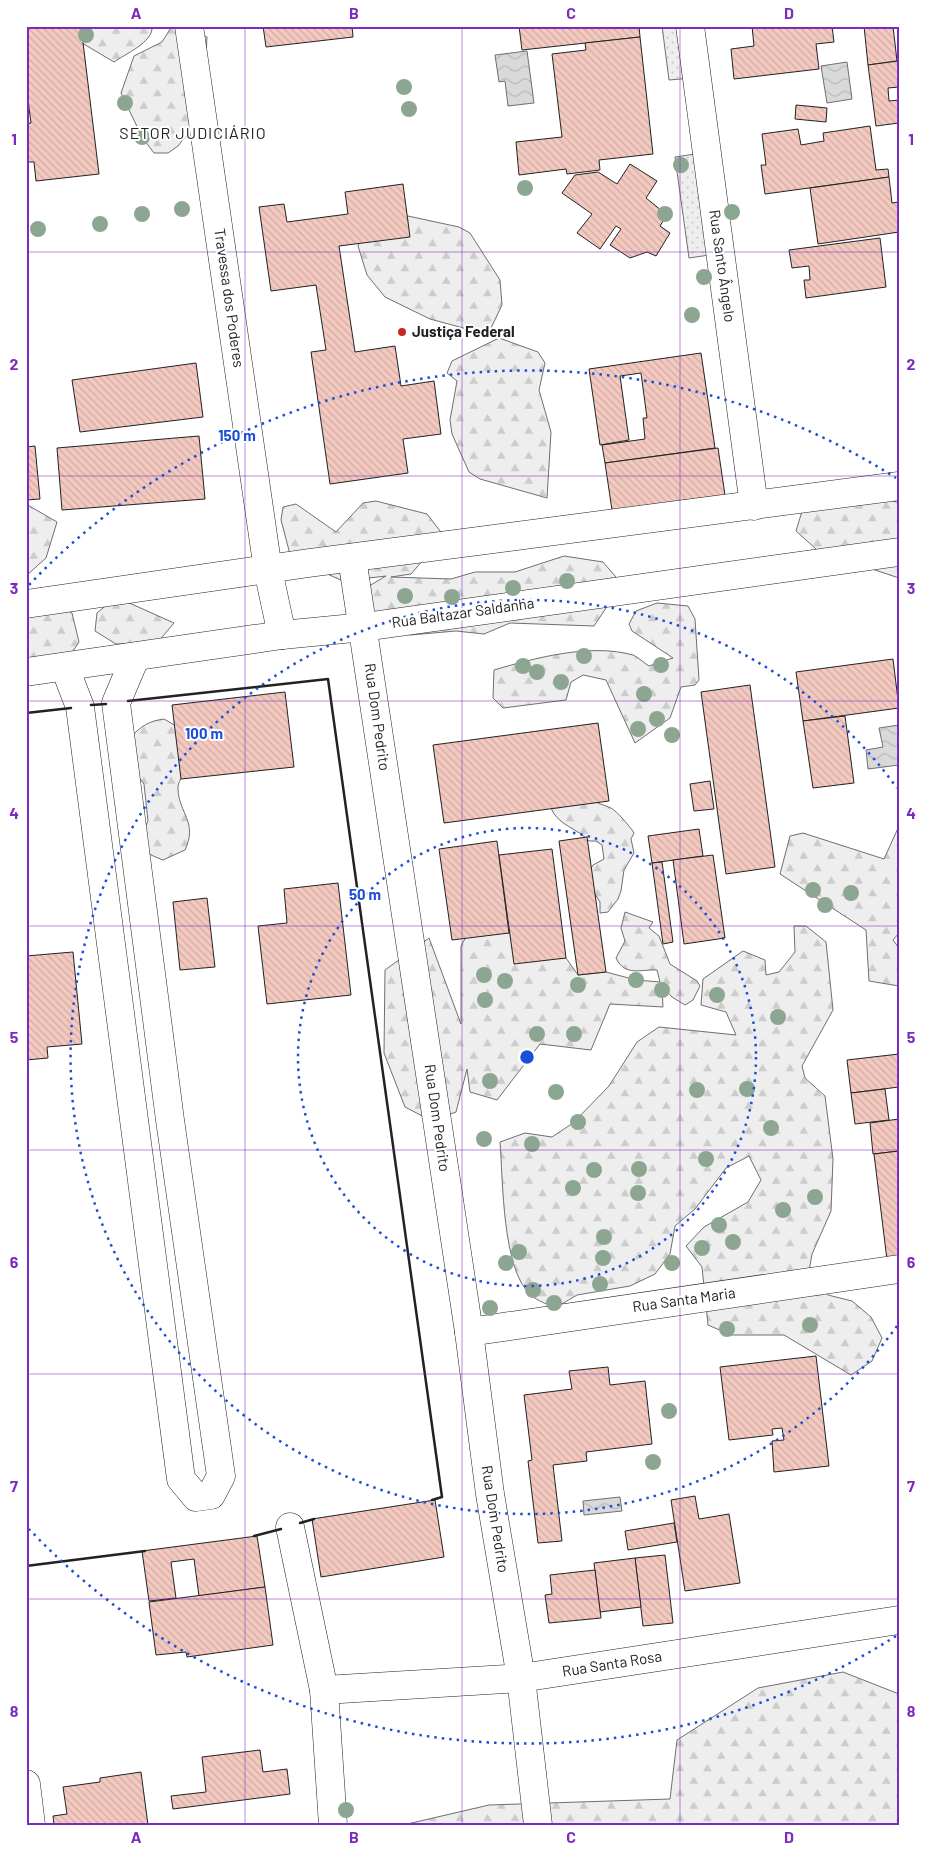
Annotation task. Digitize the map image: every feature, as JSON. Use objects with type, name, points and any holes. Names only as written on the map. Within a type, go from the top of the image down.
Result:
[{"type":"street","name":"Travessa dos Poderes","points":[[190,26],[268,570],[282,635]]},
{"type":"street","name":"Rua Santo Ângelo","points":[[690,26],[754,506]]},
{"type":"street","points":[[26,604],[352,558],[899,486]]},
{"type":"street","name":"Rua Baltazar Saldanha","points":[[26,672],[135,658],[282,635],[364,627],[899,552]]},
{"type":"street","name":"Rua Dom Pedrito","points":[[352,558],[364,627],[469,1332],[490,1494],[521,1678],[538,1825]]},
{"type":"street","points":[[65,668],[80,707],[181,1479],[196,1497],[210,1496],[221,1476],[170,1120],[116,703],[135,658]]},
{"type":"street","points":[[135,1124],[170,1120]]},
{"type":"street","name":"Rua Santa Maria","points":[[469,1332],[899,1268]]},
{"type":"street","points":[[290,1527],[324,1690],[333,1825]]},
{"type":"street","name":"Rua Santa Rosa","points":[[324,1690],[521,1678],[899,1620]]},
{"type":"street","points":[[26,1784],[31,1825]]},
{"type":"green space","points":[[88,26],[152,26],[151,32],[144,42],[114,62],[82,43]]},
{"type":"green space","points":[[172,26],[186,26],[207,37],[203,114],[178,146],[168,153],[154,153],[142,137],[121,93],[134,56],[162,42]]},
{"type":"green space","points":[[662,26],[685,26],[692,78],[669,80]]},
{"type":"green space","points":[[702,153],[716,254],[689,258],[675,157]]},
{"type":"green space","points":[[394,213],[459,227],[470,233],[500,280],[502,305],[491,328],[478,332],[430,319],[385,297],[367,275],[358,246],[367,220]]},
{"type":"green space","points":[[499,338],[538,352],[545,363],[539,390],[551,432],[547,498],[480,479],[469,472],[452,434],[450,420],[457,381],[447,373],[452,361]]},
{"type":"green space","points":[[867,492],[899,503],[899,578],[866,567],[826,558],[796,531],[803,508]]},
{"type":"green space","points":[[376,501],[427,514],[444,536],[411,574],[391,577],[451,579],[475,572],[515,572],[564,556],[603,562],[622,584],[594,626],[510,623],[484,634],[456,631],[410,635],[383,629],[361,614],[364,589],[386,576],[343,581],[291,558],[281,520],[283,507],[296,504],[336,532],[363,503]]},
{"type":"green space","points":[[26,504],[57,522],[46,558],[26,576]]},
{"type":"green space","points":[[116,597],[174,623],[157,643],[116,644],[95,631],[97,613]]},
{"type":"green space","points":[[26,598],[60,607],[72,613],[79,642],[71,654],[26,666]]},
{"type":"green space","points":[[657,603],[688,606],[695,619],[699,680],[695,685],[681,687],[670,718],[635,743],[606,680],[583,675],[571,682],[566,700],[503,708],[493,698],[494,670],[545,657],[581,651],[616,652],[633,655],[649,666],[673,658],[632,631],[629,624],[636,611]]},
{"type":"green space","points":[[164,719],[176,726],[187,768],[178,789],[190,832],[185,850],[163,860],[151,855],[144,846],[142,833],[148,821],[144,784],[136,774],[131,737],[146,725]]},
{"type":"green space","points":[[596,802],[614,810],[634,833],[631,839],[634,853],[624,870],[618,899],[608,912],[600,913],[600,902],[593,891],[589,872],[593,865],[604,859],[602,845],[596,841],[589,841],[563,823],[551,808]]},
{"type":"green space","points":[[899,826],[899,933],[893,940],[899,948],[899,986],[869,981],[866,930],[780,874],[790,836],[803,833],[884,859]]},
{"type":"green space","points":[[625,912],[653,922],[649,928],[659,936],[670,964],[697,981],[700,986],[693,1000],[685,1005],[672,997],[662,986],[663,1007],[610,1004],[591,1050],[540,1044],[497,1100],[470,1092],[467,1069],[456,1112],[432,1121],[405,1107],[384,1053],[385,970],[429,938],[461,1024],[461,946],[473,924],[509,933],[535,931],[566,958],[578,975],[606,972],[636,980],[660,982],[657,970],[629,970],[624,968],[616,958],[625,941],[621,928]]},
{"type":"green space","points":[[794,926],[806,926],[826,942],[833,1010],[802,1066],[805,1078],[825,1096],[833,1159],[831,1211],[812,1254],[808,1277],[828,1295],[852,1301],[871,1317],[882,1338],[872,1361],[851,1375],[784,1335],[731,1335],[708,1325],[702,1267],[686,1246],[704,1227],[748,1202],[761,1180],[749,1156],[726,1168],[695,1209],[675,1226],[670,1254],[655,1274],[630,1286],[577,1295],[555,1308],[533,1297],[521,1283],[509,1246],[503,1200],[500,1142],[525,1133],[552,1137],[573,1123],[609,1086],[637,1042],[659,1027],[736,1035],[726,1012],[701,1005],[703,979],[743,951],[765,960],[766,975],[779,972],[795,952]]},
{"type":"green space","points":[[843,1672],[899,1694],[899,1825],[403,1825],[489,1805],[670,1799],[677,1740],[758,1688]]},
{"type":"water","points":[[527,51],[534,103],[508,106],[505,81],[499,82],[495,55]]},
{"type":"water","points":[[847,62],[852,99],[827,103],[821,66]]},
{"type":"water","points":[[899,725],[899,765],[868,769],[866,750],[883,747],[879,728]]},
{"type":"water","points":[[620,1497],[622,1511],[584,1515],[583,1501]]},
{"type":"building","points":[[26,26],[81,26],[99,174],[36,181],[34,162],[26,162],[26,124],[31,123],[26,85]]},
{"type":"building","points":[[263,26],[352,26],[353,37],[266,47]]},
{"type":"building","points":[[519,26],[639,26],[640,37],[522,50]]},
{"type":"building","points":[[752,26],[832,26],[834,42],[816,44],[819,69],[734,79],[731,49],[754,46]]},
{"type":"building","points":[[864,26],[893,26],[897,61],[868,65]]},
{"type":"building","points":[[640,37],[653,154],[599,160],[600,170],[567,174],[566,169],[519,175],[516,142],[562,137],[552,54],[586,50],[585,43]]},
{"type":"building","points":[[898,61],[899,87],[888,88],[889,101],[899,100],[899,123],[876,126],[868,65]]},
{"type":"building","points":[[796,105],[827,108],[826,122],[795,119]]},
{"type":"building","points":[[870,126],[876,170],[888,169],[889,177],[765,194],[761,165],[766,165],[762,134],[798,129],[801,145],[824,141],[823,133]]},
{"type":"building","points":[[630,164],[657,181],[646,198],[667,215],[660,226],[670,233],[656,256],[647,252],[630,258],[610,245],[621,229],[616,226],[600,249],[577,233],[592,214],[562,193],[575,175],[598,172],[617,184]]},
{"type":"building","points":[[889,177],[892,203],[899,202],[899,232],[818,244],[810,188]]},
{"type":"building","points":[[403,184],[410,237],[339,246],[355,352],[395,346],[401,386],[434,381],[441,434],[403,439],[408,473],[330,484],[311,352],[326,350],[316,285],[271,291],[259,207],[284,204],[287,222],[348,214],[345,192]]},
{"type":"building","points":[[880,238],[886,287],[806,298],[804,280],[810,280],[809,266],[792,268],[789,250]]},
{"type":"building","points":[[701,353],[715,448],[605,463],[602,445],[645,439],[643,418],[647,418],[641,373],[620,376],[629,440],[600,445],[589,369]]},
{"type":"building","points":[[196,363],[203,417],[80,432],[72,380]]},
{"type":"building","points":[[199,436],[205,499],[62,510],[57,448]]},
{"type":"building","points":[[35,446],[40,499],[26,500],[26,447]]},
{"type":"building","points":[[718,448],[725,495],[612,510],[605,463]]},
{"type":"building","points":[[893,659],[899,708],[803,721],[796,672]]},
{"type":"building","points":[[750,685],[775,867],[726,874],[701,692]]},
{"type":"building","points":[[285,692],[294,767],[181,779],[172,705]]},
{"type":"building","points":[[845,716],[854,783],[813,788],[803,721]]},
{"type":"building","points":[[598,723],[609,801],[444,823],[433,745]]},
{"type":"building","points":[[710,781],[714,809],[694,811],[690,784]]},
{"type":"building","points":[[699,829],[703,856],[652,863],[648,836]]},
{"type":"building","points":[[587,837],[606,972],[578,975],[559,841]]},
{"type":"building","points":[[497,841],[509,933],[452,940],[439,849]]},
{"type":"building","points":[[552,849],[566,958],[514,964],[499,855]]},
{"type":"building","points":[[713,855],[725,938],[684,944],[673,860]]},
{"type":"building","points":[[662,862],[673,942],[663,944],[652,863]]},
{"type":"building","points":[[338,883],[351,995],[267,1004],[258,926],[287,923],[284,889]]},
{"type":"building","points":[[207,898],[215,967],[180,970],[173,902]]},
{"type":"building","points":[[73,952],[82,1044],[47,1047],[48,1058],[26,1060],[26,956]]},
{"type":"building","points":[[899,1054],[899,1087],[851,1093],[847,1060]]},
{"type":"building","points":[[885,1089],[889,1120],[855,1124],[851,1093]]},
{"type":"building","points":[[899,1119],[899,1151],[873,1154],[870,1123]]},
{"type":"building","points":[[899,1151],[899,1259],[887,1260],[874,1154]]},
{"type":"building","points":[[816,1356],[829,1466],[774,1472],[772,1441],[784,1440],[782,1428],[772,1429],[773,1435],[729,1440],[720,1367]]},
{"type":"building","points":[[608,1367],[610,1385],[645,1381],[652,1444],[586,1452],[587,1461],[553,1465],[562,1541],[538,1543],[528,1461],[532,1460],[524,1395],[572,1389],[569,1371]]},
{"type":"building","points":[[695,1496],[699,1519],[729,1514],[740,1583],[685,1591],[671,1500]]},
{"type":"building","points":[[435,1500],[444,1557],[321,1577],[312,1519]]},
{"type":"building","points":[[674,1523],[677,1542],[628,1550],[625,1531]]},
{"type":"building","points":[[257,1536],[265,1587],[199,1596],[194,1559],[171,1562],[176,1598],[149,1601],[142,1551]]},
{"type":"building","points":[[665,1555],[673,1623],[643,1626],[635,1558]]},
{"type":"building","points":[[635,1558],[641,1607],[600,1612],[594,1563]]},
{"type":"building","points":[[595,1570],[601,1618],[549,1623],[545,1595],[552,1594],[550,1575]]},
{"type":"building","points":[[265,1587],[273,1645],[187,1657],[186,1652],[156,1655],[149,1602]]},
{"type":"building","points":[[260,1750],[263,1772],[287,1769],[290,1794],[173,1809],[171,1796],[206,1792],[202,1757]]},
{"type":"building","points":[[141,1772],[148,1825],[54,1825],[53,1816],[67,1814],[63,1787],[100,1782],[100,1778]]},
{"type":"wall","points":[[128,701],[328,679],[442,1497],[432,1500]]},
{"type":"wall","points":[[91,705],[106,704]]},
{"type":"wall","points":[[26,713],[71,708]]},
{"type":"wall","points":[[300,1523],[314,1519]]},
{"type":"wall","points":[[254,1536],[281,1529]]},
{"type":"wall","points":[[26,1566],[145,1551]]},
{"type":"place","name":"Justiça Federal","points":[[402,332]]},
{"type":"district","name":"SETOR JUDICIÁRIO","points":[[193,133]]}]
